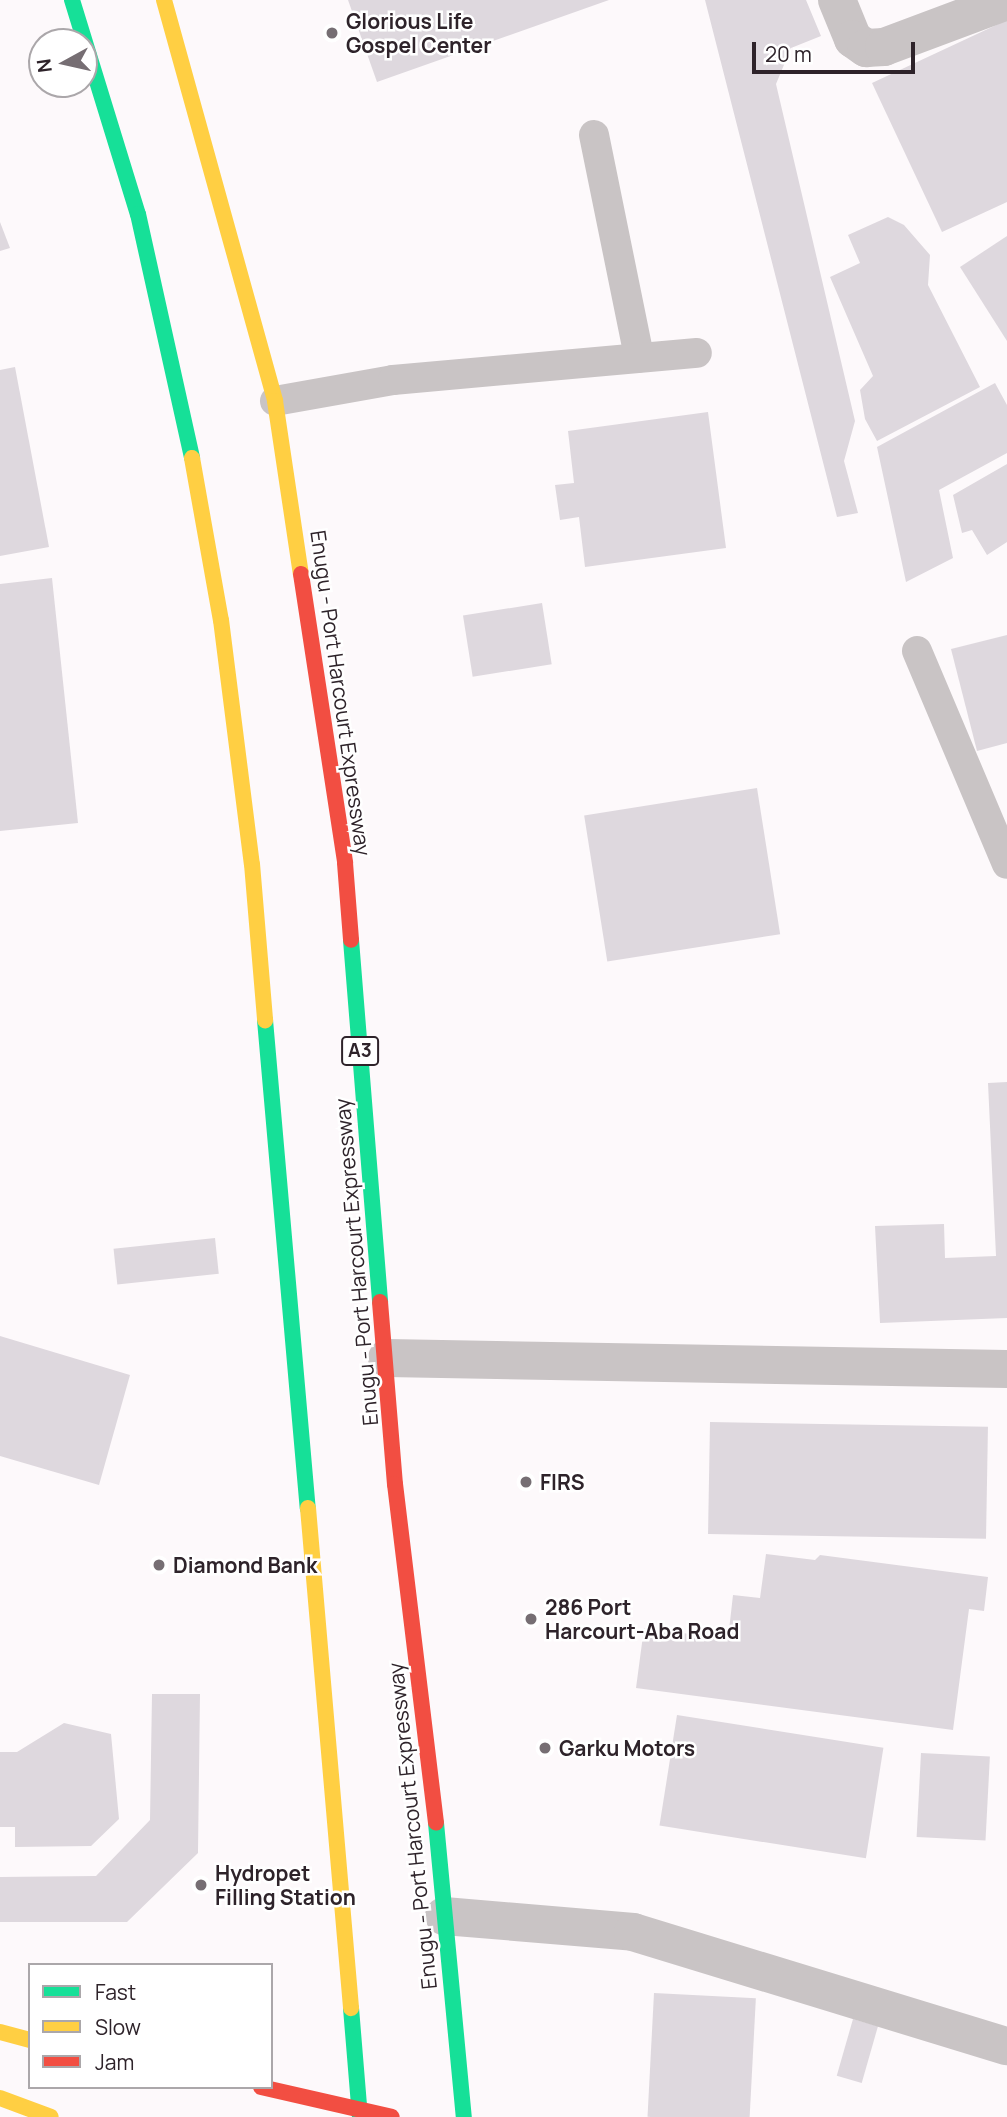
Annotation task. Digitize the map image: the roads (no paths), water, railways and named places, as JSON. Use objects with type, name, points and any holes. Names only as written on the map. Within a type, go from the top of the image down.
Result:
[{"type":"main road","points":[[72,0],[138,214],[187,430],[221,620],[252,864],[359,2113]]},
{"type":"main road","name":"Enugu - Port Harcourt Expressway","points":[[164,0],[275,401],[345,863],[395,1484],[464,2117]]},
{"type":"main road","points":[[0,2032],[28,2039]]},
{"type":"main road","points":[[269,2089],[359,2113],[392,2117]]},
{"type":"main road","points":[[0,2098],[51,2117]]},
{"type":"street","points":[[837,0],[853,39],[866,48],[884,47],[1007,1]]},
{"type":"street","points":[[387,1359],[1007,1369]]},
{"type":"street","points":[[444,1916],[633,1932],[1007,2046]]},
{"type":"lane","points":[[594,135],[639,357]]},
{"type":"lane","points":[[275,401],[393,380],[697,353]]},
{"type":"lane","points":[[917,651],[1007,864]]},
{"type":"place","name":"Glorious Life Gospel Center","points":[[332,33]]},
{"type":"place","name":"FIRS","points":[[526,1482]]},
{"type":"place","name":"Diamond Bank","points":[[159,1565]]},
{"type":"place","name":"286 Port Harcourt-Aba Road","points":[[531,1619]]},
{"type":"place","name":"Garku Motors","points":[[545,1748]]},
{"type":"place","name":"Hydropet Filling Station","points":[[201,1885]]}]
